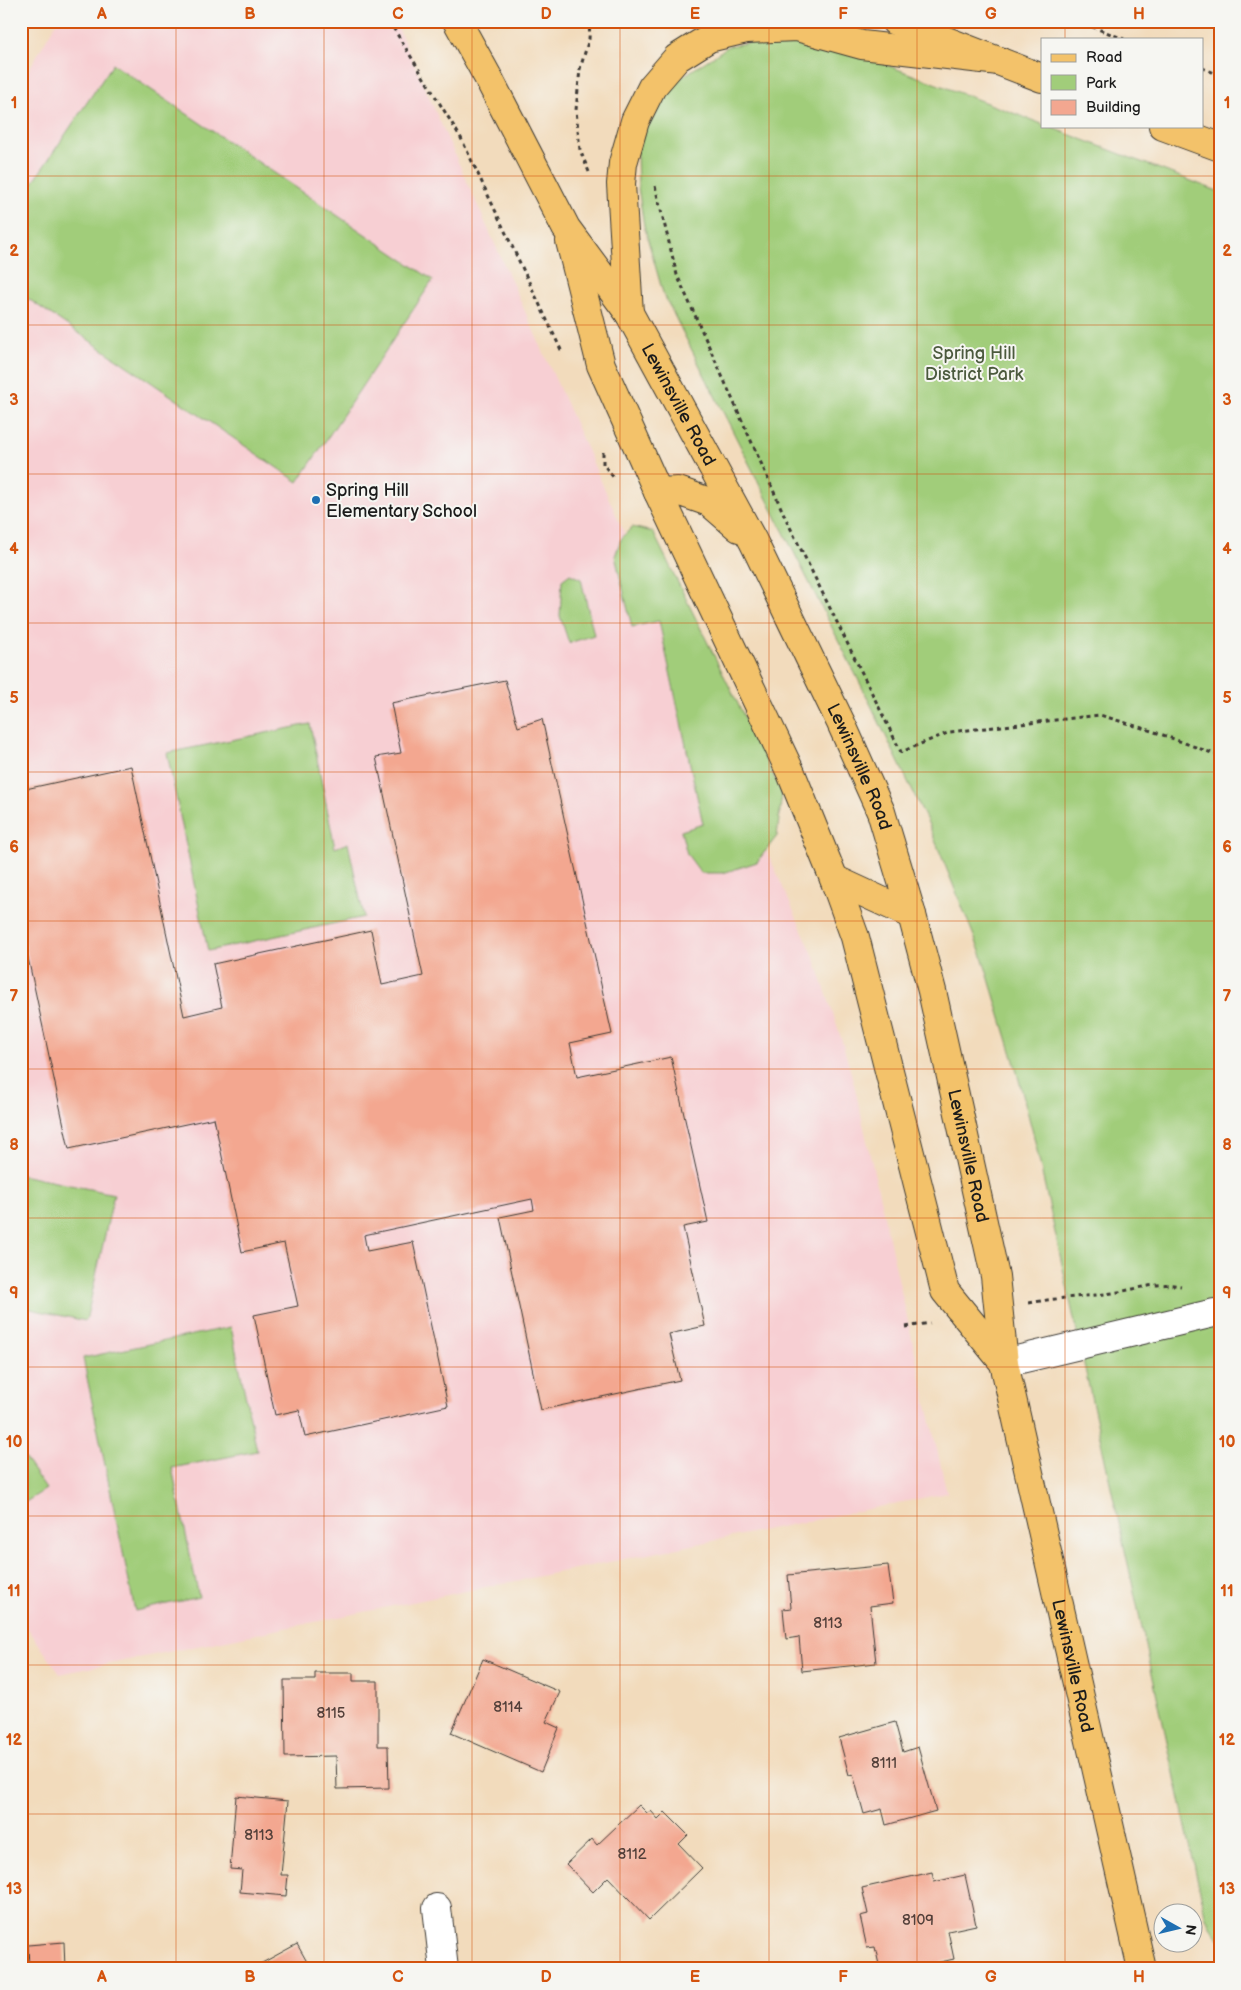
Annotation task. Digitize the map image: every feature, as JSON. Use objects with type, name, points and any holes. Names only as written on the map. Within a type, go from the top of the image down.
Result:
[{"type":"main road","name":"Lewinsville Road","points":[[457,21],[566,228],[629,313],[753,541],[842,723],[881,812],[912,915],[932,991],[991,1257],[1004,1363],[1142,1969]]},
{"type":"main road","points":[[895,21],[1041,78]]},
{"type":"main road","points":[[629,313],[620,184],[623,163],[635,121],[652,87],[677,58],[709,38],[747,29],[797,27],[862,46],[999,61]]},
{"type":"main road","points":[[1168,128],[1220,147]]},
{"type":"main road","name":"Lewinsville Road","points":[[566,228],[601,364],[658,492],[791,773],[834,879],[855,937],[945,1291],[1004,1363]]},
{"type":"main road","points":[[658,492],[678,491],[708,502],[753,541]]},
{"type":"main road","points":[[834,879],[912,915]]},
{"type":"street","points":[[1004,1363],[1214,1313]]},
{"type":"street","points":[[437,1908],[444,1969]]},
{"type":"path","points":[[389,21],[461,138],[566,361]]},
{"type":"path","points":[[590,21],[589,38],[580,69],[576,110],[580,150],[589,172],[604,182],[656,186],[677,275],[786,519],[901,752],[950,732],[1100,714],[1220,756]]},
{"type":"path","points":[[1077,21],[1121,38]]},
{"type":"path","points":[[1204,69],[1220,75]]},
{"type":"path","points":[[603,448],[603,464],[615,479]]},
{"type":"path","points":[[998,1310],[1053,1299],[1107,1294],[1164,1283],[1184,1287]]},
{"type":"path","points":[[906,1327],[965,1316]]},
{"type":"shaded area","name":"Spring Hill Elementary School","points":[[57,21],[395,21],[815,959],[854,1084],[947,1493],[60,1674],[21,1619],[21,83]]},
{"type":"green space","name":"Spring Hill District Park","points":[[771,39],[826,42],[1041,124],[1041,128],[1052,128],[1220,192],[1220,1940],[1210,1926],[1205,1914],[1204,1902],[1202,1902],[1034,1137],[1014,1061],[982,956],[928,823],[865,693],[663,293],[644,226],[638,187],[637,152],[646,126],[662,96],[679,79],[729,46]]},
{"type":"green space","points":[[113,64],[433,280],[298,482],[21,294],[21,200]]},
{"type":"green space","points":[[632,527],[653,532],[782,793],[777,836],[757,862],[723,873],[701,873],[687,854],[681,831],[703,824],[659,621],[632,627],[615,556],[621,539]]},
{"type":"green space","points":[[570,574],[581,579],[594,635],[569,643],[560,616],[562,580]]},
{"type":"green space","points":[[310,724],[335,848],[348,843],[364,917],[208,951],[167,753]]},
{"type":"green space","points":[[21,1175],[114,1194],[86,1321],[21,1307]]},
{"type":"green space","points":[[231,1327],[257,1451],[172,1468],[199,1597],[135,1611],[83,1358]]},
{"type":"green space","points":[[21,1453],[46,1489],[21,1505]]},
{"type":"building","points":[[505,680],[518,727],[542,719],[612,1034],[570,1043],[577,1077],[671,1057],[708,1222],[683,1227],[705,1326],[669,1334],[680,1380],[541,1410],[500,1217],[534,1210],[532,1199],[364,1235],[367,1251],[413,1242],[448,1406],[305,1437],[299,1410],[275,1415],[254,1315],[298,1306],[284,1243],[242,1252],[214,1118],[69,1149],[21,925],[21,790],[131,766],[184,1016],[222,1007],[213,964],[371,930],[382,985],[423,976],[376,757],[401,753],[391,703]]},
{"type":"building","points":[[888,1565],[893,1603],[870,1606],[876,1663],[802,1671],[799,1637],[786,1639],[783,1609],[791,1608],[788,1575]]},
{"type":"building","points":[[483,1659],[560,1692],[546,1722],[559,1728],[541,1772],[451,1733]]},
{"type":"building","points":[[315,1673],[353,1673],[353,1681],[378,1681],[378,1746],[388,1746],[389,1788],[337,1789],[336,1756],[285,1757],[284,1680],[315,1680]]},
{"type":"building","points":[[895,1722],[903,1752],[918,1747],[936,1811],[886,1825],[882,1809],[864,1814],[853,1774],[849,1775],[839,1738]]},
{"type":"building","points":[[236,1796],[288,1801],[281,1875],[288,1875],[286,1896],[240,1892],[242,1870],[230,1869]]},
{"type":"building","points":[[639,1805],[647,1813],[651,1811],[658,1819],[665,1812],[688,1835],[679,1844],[702,1868],[649,1920],[608,1877],[593,1892],[566,1864],[592,1839],[597,1845]]},
{"type":"building","points":[[932,1872],[934,1882],[965,1875],[976,1925],[948,1931],[954,1959],[910,1969],[880,1969],[875,1947],[867,1948],[860,1916],[868,1914],[862,1888]]},
{"type":"building","points":[[64,1942],[65,1969],[29,1969],[28,1945]]},
{"type":"building","points":[[297,1944],[311,1969],[251,1969]]},
{"type":"place","name":"Spring Hill Elementary School","points":[[316,500]]}]
